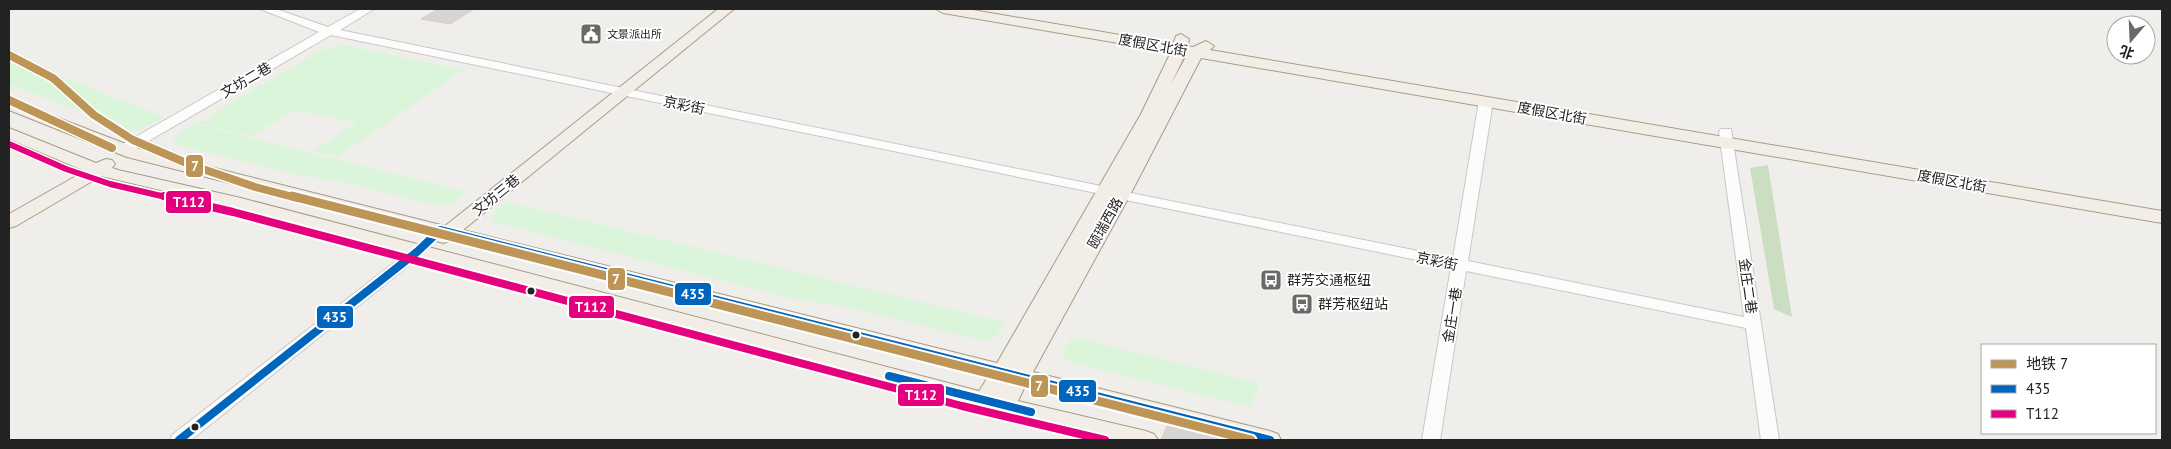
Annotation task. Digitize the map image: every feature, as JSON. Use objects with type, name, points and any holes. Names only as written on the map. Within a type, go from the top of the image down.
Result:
[{"type":"main road","name":"文坊三巷","points":[[619,91],[711,9]]},
{"type":"main road","name":"文坊三巷","points":[[418,250],[445,232],[619,91],[727,9]]},
{"type":"main road","name":"度假区北街","points":[[943,9],[1191,46],[1676,129]]},
{"type":"main road","name":"度假区北街","points":[[996,9],[1486,101],[1727,137],[2160,215]]},
{"type":"main road","name":"颐瑞西路","points":[[994,403],[1011,374],[1030,362],[1114,193],[1191,46]]},
{"type":"main road","points":[[9,104],[123,150],[1270,440]]},
{"type":"main road","points":[[9,133],[95,168],[418,250],[994,403],[1146,440]]},
{"type":"main road","points":[[9,222],[123,150]]},
{"type":"main road","points":[[9,213],[95,168]]},
{"type":"street","name":"京彩街","points":[[266,9],[330,31],[1460,266],[1753,324]]},
{"type":"street","name":"文坊二巷","points":[[123,150],[368,9]]},
{"type":"street","name":"金庄一巷","points":[[1431,440],[1486,101]]},
{"type":"street","name":"金庄二巷","points":[[1727,137],[1770,440]]},
{"type":"street","points":[[179,440],[418,250]]},
{"type":"green space","points":[[344,45],[463,70],[338,157],[313,151],[357,123],[295,110],[251,136],[196,123],[211,118],[209,116],[321,50]]},
{"type":"green space","points":[[16,59],[164,117],[142,129],[129,131],[9,84],[9,62]]},
{"type":"green space","points":[[195,124],[467,192],[454,203],[439,206],[340,181],[302,176],[173,144],[177,135]]},
{"type":"green space","points":[[1768,165],[1792,317],[1774,309],[1750,168]]},
{"type":"green space","points":[[507,202],[1004,322],[996,337],[980,340],[847,307],[794,299],[493,222],[492,215]]},
{"type":"green space","points":[[1072,337],[1259,383],[1251,407],[1071,362],[1062,354]]},
{"type":"building","points":[[438,9],[474,9],[450,24],[421,19]]},
{"type":"building","points":[[1168,424],[1230,440],[1161,440]]},
{"type":"metro line","name":"7","points":[[9,55],[53,78],[94,115],[133,140],[191,165],[255,187],[1251,440]]},
{"type":"metro line","name":"7","points":[[9,100],[112,148]]},
{"type":"transit line","name":"T112","points":[[9,144],[66,169],[110,184],[233,212],[962,406],[1105,440]]},
{"type":"transit line","name":"435","points":[[179,440],[418,251],[440,230],[1270,440]]},
{"type":"transit line","name":"435","points":[[889,376],[1031,412]]},
{"type":"place","name":"文景派出所","points":[[591,34]]},
{"type":"place","name":"群芳交通枢纽","points":[[1271,280]]},
{"type":"place","name":"群芳枢纽站","points":[[1302,304]]}]
